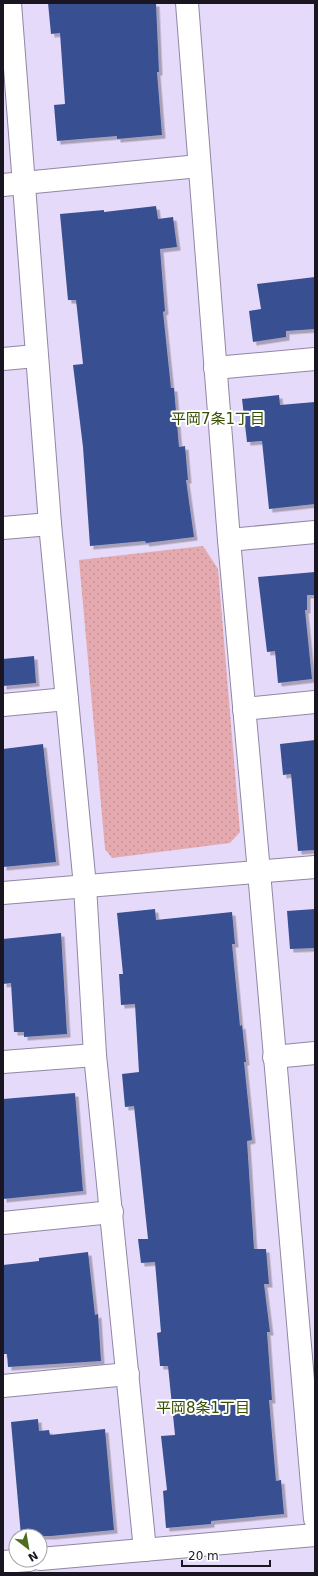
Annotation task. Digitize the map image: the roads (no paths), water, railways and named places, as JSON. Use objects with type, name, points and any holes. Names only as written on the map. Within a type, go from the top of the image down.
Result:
[{"type":"street","points":[[10,3],[13,184],[36,356],[50,524],[85,886],[95,1055],[145,1550]]},
{"type":"street","points":[[187,3],[228,540],[260,872],[274,1057],[306,1306],[315,1519]]},
{"type":"street","points":[[13,184],[199,166]]},
{"type":"street","points":[[3,359],[36,356]]},
{"type":"street","points":[[215,368],[315,359]]},
{"type":"street","points":[[3,528],[50,524]]},
{"type":"street","points":[[228,540],[315,532]]},
{"type":"street","points":[[3,705],[67,699]]},
{"type":"street","points":[[244,709],[315,702]]},
{"type":"street","points":[[3,893],[315,867]]},
{"type":"street","points":[[274,1057],[315,1053]]},
{"type":"street","points":[[3,1062],[95,1055]]},
{"type":"street","points":[[3,1222],[112,1212]]},
{"type":"street","points":[[3,1386],[128,1374]]},
{"type":"street","points":[[48,1558],[315,1536]]},
{"type":"district","name":"平岡7条1丁目","points":[[218,419]]},
{"type":"district","name":"平岡8条1丁目","points":[[203,1408]]}]
